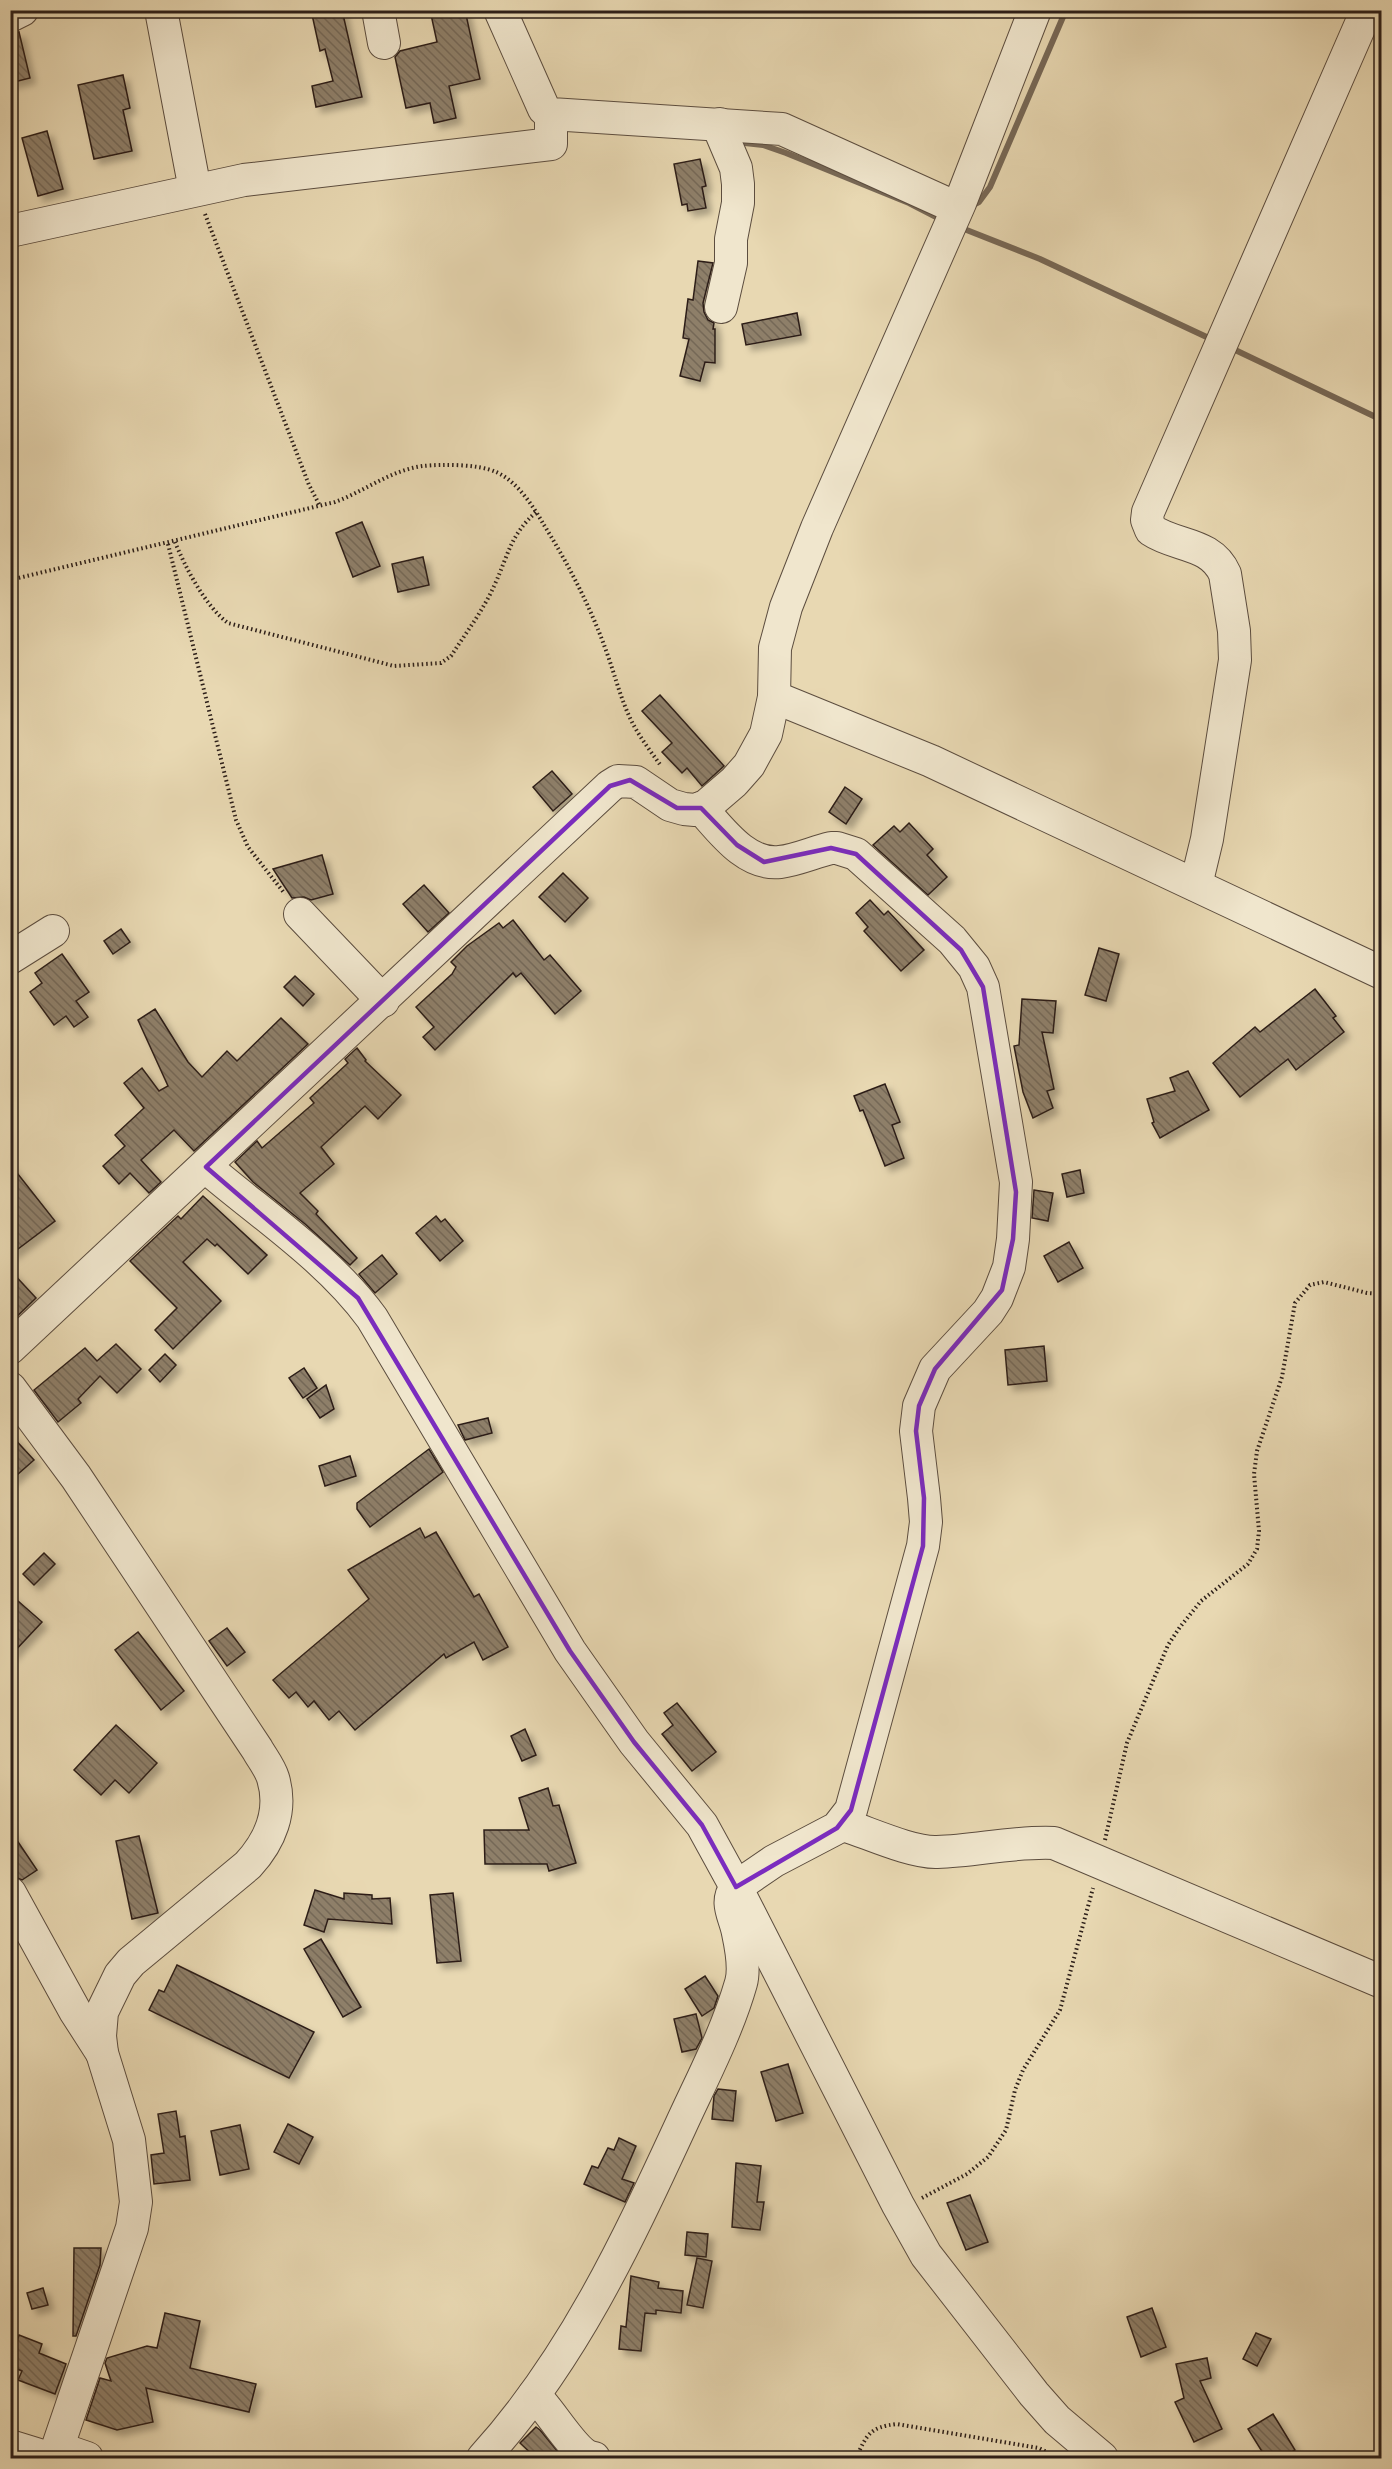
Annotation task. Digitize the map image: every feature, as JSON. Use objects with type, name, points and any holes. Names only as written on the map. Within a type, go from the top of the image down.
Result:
[{"type":"street","points":[[10,16],[22,10]]},
{"type":"street","points":[[161,10],[195,190]]},
{"type":"street","points":[[378,10],[384,43]]},
{"type":"street","points":[[500,10],[544,109],[551,114],[782,129],[957,208]]},
{"type":"street","points":[[10,1348],[618,781],[627,780],[640,783],[677,808],[691,810],[701,808],[734,782],[749,765],[766,734],[774,697],[775,648],[786,607],[957,208],[1035,10]]},
{"type":"street","points":[[1196,885],[1207,839],[1233,671],[1234,631],[1225,574],[1221,566],[1206,551],[1151,530],[1147,520],[1148,512],[1367,10]]},
{"type":"street","points":[[10,231],[274,175],[551,144],[551,114]]},
{"type":"street","points":[[720,124],[722,135],[736,168],[738,184],[738,203],[731,239],[730,263],[721,307]]},
{"type":"street","points":[[774,697],[931,761],[1382,973]]},
{"type":"street","points":[[483,2458],[512,2426],[579,2330],[610,2274],[732,2007],[742,1980],[738,1933],[729,1905],[732,1893],[736,1887],[774,1861],[837,1828],[851,1810],[923,1546],[926,1522],[916,1431],[919,1406],[935,1369],[988,1312],[1002,1290],[1013,1239],[1016,1182],[983,987],[974,967],[961,950],[855,854],[831,848],[785,861],[764,862],[747,854],[701,808]]},
{"type":"street","points":[[300,914],[382,1001]]},
{"type":"street","points":[[10,958],[53,931]]},
{"type":"street","points":[[206,1167],[284,1231],[358,1299],[384,1337],[570,1650],[634,1742],[702,1825],[736,1887],[901,2211],[926,2255],[1034,2394],[1057,2420],[1102,2458]]},
{"type":"street","points":[[10,1388],[76,1477],[258,1749],[272,1775],[277,1796],[274,1819],[265,1845],[259,1853],[248,1865],[168,1930],[120,1975],[102,2012],[100,2036],[102,2053],[129,2140],[135,2202],[132,2228],[122,2262],[54,2455]]},
{"type":"street","points":[[843,1822],[847,1826],[925,1851],[1054,1843],[1382,1982]]},
{"type":"street","points":[[10,1893],[75,2011],[102,2053]]},
{"type":"street","points":[[534,2395],[545,2405],[575,2446],[588,2458],[594,2458]]},
{"type":"street","points":[[10,2446],[54,2455],[87,2458]]},
{"type":"path","points":[[195,190],[305,475],[320,506]]},
{"type":"path","points":[[10,580],[320,506],[355,495],[387,476],[423,466],[482,468],[496,472],[517,488],[536,512],[572,570],[598,630],[634,725],[664,770]]},
{"type":"path","points":[[176,542],[180,554],[212,607],[228,623],[401,666],[441,663],[451,656],[495,585],[513,538],[521,526],[536,512]]},
{"type":"path","points":[[168,544],[236,820],[248,847],[300,914]]},
{"type":"path","points":[[901,2211],[967,2174],[988,2157],[1006,2130],[1015,2090],[1023,2070],[1060,2010],[1100,1861],[1127,1743],[1168,1645],[1201,1601],[1248,1564],[1257,1549],[1259,1530],[1254,1474],[1257,1451],[1282,1377],[1294,1303],[1310,1285],[1324,1282],[1367,1293],[1382,1294]]},
{"type":"path","points":[[856,2458],[865,2438],[877,2427],[897,2424],[1039,2448],[1059,2458]]},
{"type":"highlighted area","points":[[630,780],[677,808],[701,808],[737,845],[764,862],[831,848],[856,854],[961,950],[983,987],[1016,1192],[1013,1239],[1002,1290],[935,1369],[919,1406],[916,1431],[924,1498],[923,1546],[851,1810],[837,1828],[736,1887],[702,1825],[634,1742],[570,1651],[358,1298],[206,1167],[610,786]]},
{"type":"building","points":[[311,10],[342,10],[362,97],[316,107],[312,86],[333,81],[325,49],[320,51]]},
{"type":"building","points":[[430,10],[465,10],[480,79],[449,86],[456,118],[434,123],[430,103],[406,108],[395,57],[400,51],[437,42]]},
{"type":"building","points":[[19,32],[30,78],[10,83],[10,34]]},
{"type":"building","points":[[123,75],[130,108],[123,110],[132,151],[94,159],[78,85]]},
{"type":"building","points":[[47,131],[63,189],[38,196],[22,138]]},
{"type":"building","points":[[700,159],[706,186],[702,187],[706,208],[688,211],[687,204],[682,205],[674,164]]},
{"type":"building","points":[[698,261],[713,263],[703,303],[704,312],[708,320],[714,323],[713,329],[715,329],[715,363],[705,362],[700,381],[680,376],[689,339],[683,338],[688,299],[693,300]]},
{"type":"building","points":[[797,313],[801,335],[746,345],[742,324]]},
{"type":"building","points":[[362,522],[380,566],[353,577],[336,533]]},
{"type":"building","points":[[423,557],[429,585],[398,592],[392,564]]},
{"type":"building","points":[[660,695],[724,766],[702,786],[687,768],[682,773],[662,752],[672,743],[642,711]]},
{"type":"building","points":[[552,771],[572,794],[553,811],[533,787]]},
{"type":"building","points":[[845,787],[862,799],[846,824],[829,812]]},
{"type":"building","points":[[909,823],[933,849],[927,855],[947,877],[928,895],[873,845],[894,826],[900,832]]},
{"type":"building","points":[[322,855],[333,894],[311,900],[304,897],[292,898],[273,869]]},
{"type":"building","points":[[563,873],[588,898],[565,922],[539,897]]},
{"type":"building","points":[[424,885],[449,913],[428,932],[403,904]]},
{"type":"building","points":[[870,900],[884,915],[888,911],[924,950],[901,971],[864,931],[868,927],[856,913]]},
{"type":"building","points":[[513,920],[544,960],[550,955],[581,991],[555,1014],[521,973],[516,977],[513,973],[435,1050],[423,1037],[434,1027],[416,1007],[452,974],[456,967],[451,962],[467,946],[499,923],[503,928]]},
{"type":"building","points":[[121,929],[130,942],[113,954],[104,941]]},
{"type":"building","points":[[1099,948],[1119,954],[1106,1001],[1085,995]]},
{"type":"building","points":[[62,954],[89,992],[76,1001],[88,1017],[74,1027],[66,1016],[54,1025],[30,992],[42,983],[35,973]]},
{"type":"building","points":[[295,976],[314,994],[303,1006],[284,987]]},
{"type":"building","points":[[1315,989],[1336,1016],[1333,1018],[1344,1032],[1296,1070],[1288,1059],[1240,1097],[1213,1063],[1255,1027],[1260,1032]]},
{"type":"building","points":[[1022,999],[1056,1001],[1053,1033],[1042,1032],[1054,1089],[1047,1091],[1053,1108],[1033,1118],[1023,1092],[1014,1046],[1019,1045]]},
{"type":"building","points":[[155,1009],[188,1062],[202,1077],[227,1051],[237,1061],[281,1018],[308,1044],[194,1151],[174,1130],[141,1160],[161,1182],[149,1193],[130,1173],[119,1184],[103,1166],[125,1146],[115,1135],[144,1108],[124,1083],[142,1068],[159,1091],[168,1086],[138,1020]]},
{"type":"building","points":[[357,1048],[365,1061],[401,1095],[378,1119],[365,1106],[321,1147],[334,1164],[300,1193],[318,1211],[316,1214],[357,1258],[350,1265],[305,1224],[253,1182],[235,1162],[257,1141],[262,1148],[314,1103],[310,1098],[348,1063],[345,1059]]},
{"type":"building","points":[[1188,1071],[1209,1110],[1160,1138],[1152,1123],[1154,1122],[1147,1099],[1175,1091],[1170,1078]]},
{"type":"building","points":[[885,1084],[900,1122],[892,1125],[904,1158],[885,1166],[863,1110],[860,1111],[854,1096]]},
{"type":"building","points":[[10,1164],[55,1221],[10,1255]]},
{"type":"building","points":[[1080,1170],[1084,1193],[1067,1197],[1062,1174]]},
{"type":"building","points":[[1034,1190],[1053,1193],[1048,1221],[1032,1218]]},
{"type":"building","points":[[203,1196],[267,1255],[248,1274],[217,1244],[215,1246],[207,1239],[183,1262],[221,1301],[173,1349],[155,1330],[177,1308],[130,1261],[178,1216],[181,1219]]},
{"type":"building","points":[[436,1216],[441,1222],[445,1219],[463,1241],[440,1261],[416,1233]]},
{"type":"building","points":[[1069,1242],[1083,1268],[1058,1282],[1044,1256]]},
{"type":"building","points":[[382,1255],[397,1274],[375,1293],[359,1274]]},
{"type":"building","points":[[10,1270],[36,1298],[10,1323]]},
{"type":"building","points":[[116,1344],[141,1369],[117,1393],[100,1376],[78,1399],[81,1403],[58,1422],[34,1390],[85,1348],[97,1361]]},
{"type":"building","points":[[1044,1346],[1047,1381],[1008,1385],[1005,1350]]},
{"type":"building","points":[[165,1354],[176,1365],[160,1382],[149,1370]]},
{"type":"building","points":[[304,1368],[317,1388],[303,1398],[289,1378]]},
{"type":"building","points":[[326,1385],[334,1409],[320,1418],[307,1399]]},
{"type":"building","points":[[488,1418],[492,1433],[465,1440],[458,1425]]},
{"type":"building","points":[[10,1434],[34,1460],[10,1481]]},
{"type":"building","points":[[429,1449],[443,1472],[370,1527],[357,1509],[357,1503]]},
{"type":"building","points":[[350,1456],[356,1476],[325,1486],[319,1466]]},
{"type":"building","points":[[420,1528],[425,1538],[436,1532],[474,1597],[479,1594],[508,1647],[483,1660],[474,1642],[446,1658],[444,1654],[355,1730],[339,1711],[329,1720],[314,1701],[308,1707],[296,1692],[289,1698],[273,1680],[369,1599],[348,1570]]},
{"type":"building","points":[[44,1553],[55,1564],[34,1585],[23,1574]]},
{"type":"building","points":[[10,1594],[42,1622],[10,1656]]},
{"type":"building","points":[[227,1628],[245,1652],[227,1666],[209,1641]]},
{"type":"building","points":[[138,1632],[184,1691],[161,1710],[115,1650]]},
{"type":"building","points":[[677,1703],[716,1752],[692,1771],[662,1734],[673,1725],[664,1713]]},
{"type":"building","points":[[116,1725],[157,1763],[129,1793],[115,1780],[101,1795],[74,1770]]},
{"type":"building","points":[[525,1729],[536,1755],[522,1761],[511,1736]]},
{"type":"building","points":[[548,1788],[553,1806],[559,1805],[576,1863],[549,1871],[547,1864],[485,1864],[484,1830],[529,1830],[519,1798]]},
{"type":"building","points":[[10,1830],[37,1870],[22,1880],[10,1875]]},
{"type":"building","points":[[139,1836],[158,1913],[132,1919],[116,1841]]},
{"type":"building","points":[[315,1890],[344,1899],[344,1893],[372,1895],[372,1899],[390,1898],[392,1924],[328,1919],[324,1932],[304,1925]]},
{"type":"building","points":[[453,1893],[461,1961],[437,1963],[430,1895]]},
{"type":"building","points":[[321,1939],[361,2007],[343,2017],[304,1949]]},
{"type":"building","points":[[177,1965],[314,2032],[289,2078],[149,2010],[159,1990],[164,1992]]},
{"type":"building","points":[[705,1976],[718,1996],[714,2008],[702,2016],[685,1989]]},
{"type":"building","points":[[696,2014],[702,2038],[696,2049],[682,2052],[674,2019]]},
{"type":"building","points":[[788,2064],[803,2113],[776,2121],[761,2072]]},
{"type":"building","points":[[718,2089],[736,2091],[733,2121],[712,2119],[714,2096]]},
{"type":"building","points":[[176,2111],[180,2137],[185,2136],[190,2180],[154,2184],[151,2155],[164,2153],[158,2114]]},
{"type":"building","points":[[288,2124],[313,2137],[299,2164],[274,2152]]},
{"type":"building","points":[[240,2125],[249,2169],[220,2175],[211,2131]]},
{"type":"building","points":[[619,2138],[636,2146],[622,2179],[634,2183],[625,2202],[584,2184],[592,2166],[598,2168],[608,2148],[614,2150]]},
{"type":"building","points":[[736,2163],[761,2166],[757,2202],[764,2202],[760,2230],[732,2227]]},
{"type":"building","points":[[970,2195],[988,2242],[966,2250],[947,2203]]},
{"type":"building","points":[[687,2232],[708,2234],[706,2257],[685,2255]]},
{"type":"building","points":[[74,2248],[101,2248],[100,2265],[76,2336],[73,2336]]},
{"type":"building","points":[[697,2258],[712,2261],[703,2308],[687,2305]]},
{"type":"building","points":[[631,2276],[659,2282],[658,2288],[683,2291],[681,2313],[656,2310],[656,2314],[645,2313],[641,2351],[619,2349],[621,2326],[626,2327]]},
{"type":"building","points":[[43,2288],[48,2305],[32,2309],[27,2293]]},
{"type":"building","points":[[1152,2308],[1166,2347],[1141,2357],[1127,2317]]},
{"type":"building","points":[[165,2313],[200,2321],[190,2368],[256,2384],[249,2412],[146,2388],[153,2422],[117,2430],[86,2420],[100,2378],[111,2381],[105,2363],[107,2358],[147,2346],[157,2348]]},
{"type":"building","points":[[1256,2333],[1271,2339],[1257,2366],[1243,2359]]},
{"type":"building","points":[[19,2335],[42,2344],[39,2353],[66,2364],[55,2394],[18,2380],[22,2371],[10,2366],[10,2343],[16,2345]]},
{"type":"building","points":[[1207,2358],[1211,2378],[1200,2381],[1222,2429],[1194,2442],[1175,2402],[1184,2398],[1176,2364]]},
{"type":"building","points":[[1273,2414],[1295,2450],[1282,2458],[1266,2458],[1248,2429]]},
{"type":"building","points":[[536,2427],[563,2458],[536,2458],[520,2443]]},
{"type":"waterway","points":[[971,206],[979,202],[990,187],[1066,10]]},
{"type":"waterway","points":[[736,142],[763,145],[786,153],[909,203],[942,220]]},
{"type":"waterway","points":[[959,227],[1040,259],[1213,340]]},
{"type":"waterway","points":[[1231,348],[1382,420]]}]
